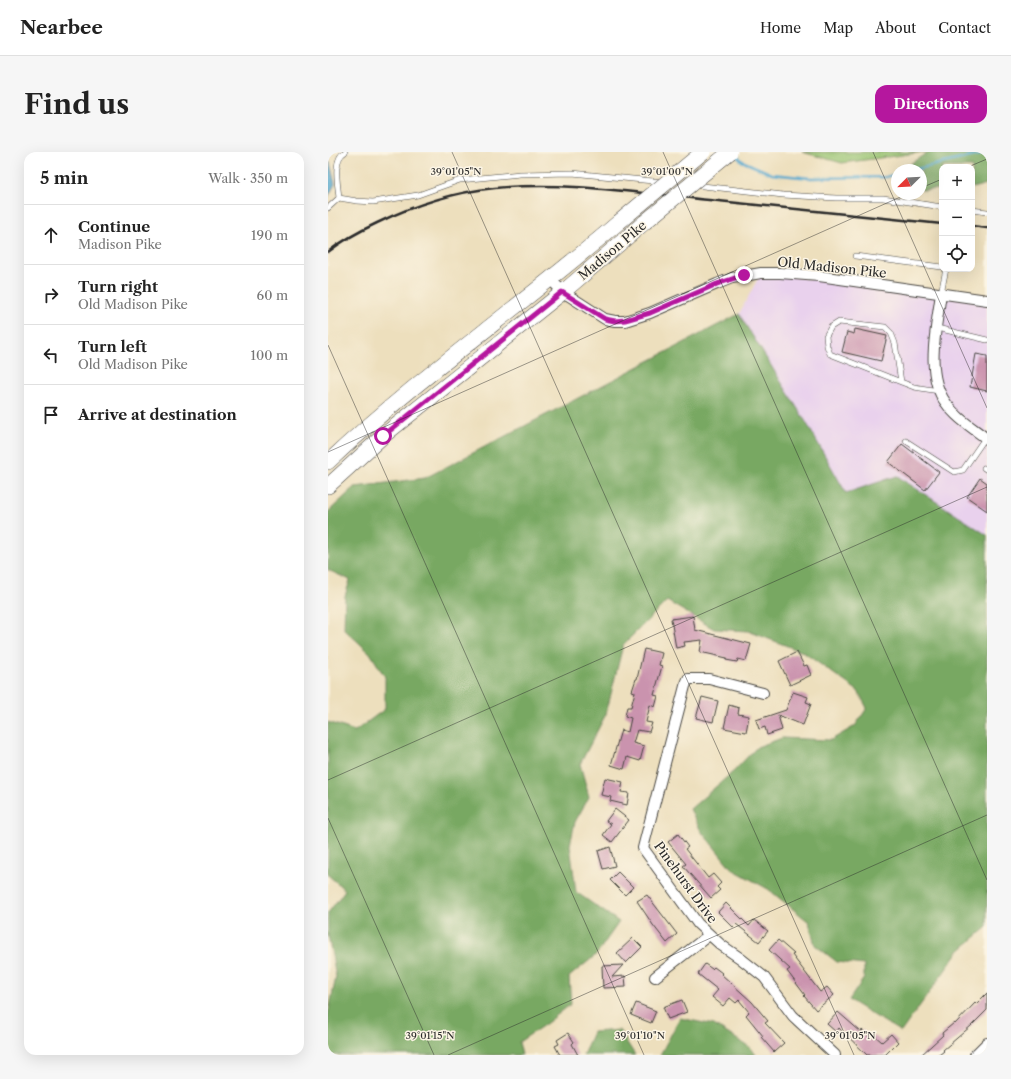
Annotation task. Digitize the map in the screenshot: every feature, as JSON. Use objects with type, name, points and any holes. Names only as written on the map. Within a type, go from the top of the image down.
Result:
[{"type":"main road","name":"Madison Pike","points":[[328,462],[391,406],[551,280],[703,152]]},
{"type":"main road","name":"Madison Pike","points":[[328,486],[383,436],[562,292],[730,152]]},
{"type":"street","name":"Old Madison Pike","points":[[551,280],[562,292],[605,319],[615,321],[625,320],[650,313],[732,278],[761,273],[819,276],[987,300]]},
{"type":"street","points":[[942,293],[934,348],[935,378],[941,396],[946,405],[986,439]]},
{"type":"street","name":"Pinehurst Drive","points":[[763,693],[708,679],[688,679],[643,848],[698,924],[710,936],[764,978],[793,1016],[835,1055]]},
{"type":"street","points":[[654,977],[710,936]]},
{"type":"street","points":[[975,1055],[987,1043]]},
{"type":"lane","points":[[328,208],[338,198],[337,162],[341,154],[345,152]]},
{"type":"lane","points":[[338,198],[373,202],[418,195],[460,180],[520,174],[572,173],[671,183]]},
{"type":"lane","points":[[679,184],[783,195],[836,198],[883,198],[939,207]]},
{"type":"lane","points":[[975,210],[987,212]]},
{"type":"lane","points":[[855,256],[939,267]]},
{"type":"lane","points":[[942,293],[946,272]]},
{"type":"lane","points":[[900,382],[895,343],[891,333],[885,328],[839,322],[831,327],[826,336],[830,354],[900,382],[914,387],[939,391]]},
{"type":"lane","points":[[937,328],[987,340]]},
{"type":"lane","points":[[906,441],[954,472],[963,470],[986,439]]},
{"type":"shaded area","points":[[761,273],[987,300],[987,535],[897,476],[846,493],[806,422],[739,314]]},
{"type":"green space","points":[[802,152],[925,152],[842,163]]},
{"type":"green space","points":[[928,152],[987,152],[987,184],[975,187],[975,164],[939,164],[939,189],[927,190],[927,164],[910,164]]},
{"type":"green space","points":[[739,314],[806,422],[846,493],[897,476],[987,535],[987,927],[959,951],[901,1032],[849,1000],[864,978],[864,965],[837,962],[815,945],[809,922],[768,889],[732,869],[701,831],[690,809],[734,771],[757,747],[782,738],[831,740],[855,726],[867,708],[858,691],[803,652],[748,631],[714,629],[667,601],[623,645],[606,714],[580,764],[589,797],[575,822],[570,845],[576,892],[619,922],[596,955],[569,977],[571,1004],[519,1042],[522,1055],[328,1055],[328,1015],[336,977],[328,934],[328,913],[345,890],[328,875],[328,722],[355,731],[385,709],[385,677],[370,653],[344,629],[345,596],[350,580],[328,570],[328,512],[355,487],[425,478]]},
{"type":"green space","points":[[680,1018],[714,1025],[751,1048],[756,1055],[660,1055]]},
{"type":"green space","points":[[619,1030],[635,1055],[583,1055],[593,1032]]},
{"type":"water","points":[[328,160],[335,184],[328,197]]},
{"type":"building","points":[[855,329],[887,336],[881,361],[842,352],[847,332],[854,334]]},
{"type":"building","points":[[976,354],[987,356],[987,391],[970,387]]},
{"type":"building","points":[[902,444],[939,472],[925,490],[888,462]]},
{"type":"building","points":[[980,478],[987,483],[987,511],[967,497]]},
{"type":"building","points":[[693,616],[695,630],[751,644],[746,661],[738,659],[737,662],[726,660],[727,658],[700,652],[702,640],[684,642],[685,646],[676,648],[671,619]]},
{"type":"building","points":[[644,649],[662,653],[659,665],[662,666],[654,695],[658,696],[655,707],[650,705],[646,722],[652,723],[649,732],[637,730],[633,743],[644,746],[640,761],[627,757],[624,769],[611,765],[621,730],[628,732],[631,718],[625,716],[627,707],[631,707],[635,692],[632,691],[637,679]]},
{"type":"building","points":[[797,652],[804,666],[807,665],[811,675],[790,685],[779,661]]},
{"type":"building","points":[[793,692],[808,697],[806,702],[811,704],[803,725],[778,715],[782,730],[767,735],[765,727],[759,729],[756,720],[786,710]]},
{"type":"building","points":[[702,697],[718,701],[713,722],[696,718]]},
{"type":"building","points":[[729,705],[739,708],[738,714],[749,716],[746,732],[724,728]]},
{"type":"building","points":[[605,778],[623,782],[621,792],[629,793],[627,805],[610,801],[611,797],[601,795]]},
{"type":"building","points":[[615,809],[629,820],[612,842],[603,835],[611,824],[606,821]]},
{"type":"building","points":[[678,834],[688,847],[685,849],[708,878],[713,874],[721,883],[717,887],[720,890],[711,898],[683,866],[686,864],[668,842]]},
{"type":"building","points":[[610,847],[615,866],[603,869],[598,851]]},
{"type":"building","points":[[618,872],[633,887],[625,895],[610,880]]},
{"type":"building","points":[[647,895],[677,934],[667,943],[637,901]]},
{"type":"building","points":[[726,903],[749,926],[754,920],[768,931],[759,942],[736,924],[733,927],[718,912]]},
{"type":"building","points":[[633,938],[642,947],[626,963],[617,953]]},
{"type":"building","points":[[778,940],[794,954],[792,955],[820,992],[827,987],[834,995],[816,1010],[804,996],[805,995],[787,971],[790,969],[769,950]]},
{"type":"building","points":[[705,964],[712,969],[714,967],[722,973],[721,974],[752,1002],[768,1021],[765,1023],[784,1043],[774,1052],[761,1037],[763,1036],[746,1015],[749,1012],[739,1000],[736,1003],[730,998],[723,1006],[712,997],[718,990],[698,974]]},
{"type":"building","points":[[623,965],[612,977],[625,976],[626,987],[603,988],[602,966]]},
{"type":"building","points":[[987,993],[987,1010],[971,1026],[939,1055],[921,1055],[943,1035],[942,1033],[954,1023],[955,1024]]},
{"type":"building","points":[[682,1000],[687,1012],[668,1019],[663,1007]]},
{"type":"building","points":[[636,1003],[656,1011],[651,1023],[631,1015]]},
{"type":"building","points":[[838,1012],[861,1032],[862,1030],[871,1038],[874,1035],[882,1042],[891,1034],[898,1042],[885,1055],[867,1055],[839,1028],[836,1032],[827,1024]]},
{"type":"building","points":[[568,1033],[574,1042],[572,1044],[578,1055],[560,1055],[555,1046],[559,1044],[557,1040]]},
{"type":"waterway","points":[[734,153],[742,161],[772,174],[810,178],[886,177],[891,176]]},
{"type":"waterway","points":[[927,167],[987,153]]},
{"type":"railway","points":[[328,252],[364,229],[405,210],[434,200],[480,190],[522,186],[602,189],[939,224]]},
{"type":"railway","points":[[975,226],[987,228]]},
{"type":"route","points":[[383,436],[562,292],[605,319],[615,321],[636,318],[732,278],[744,275]]}]
